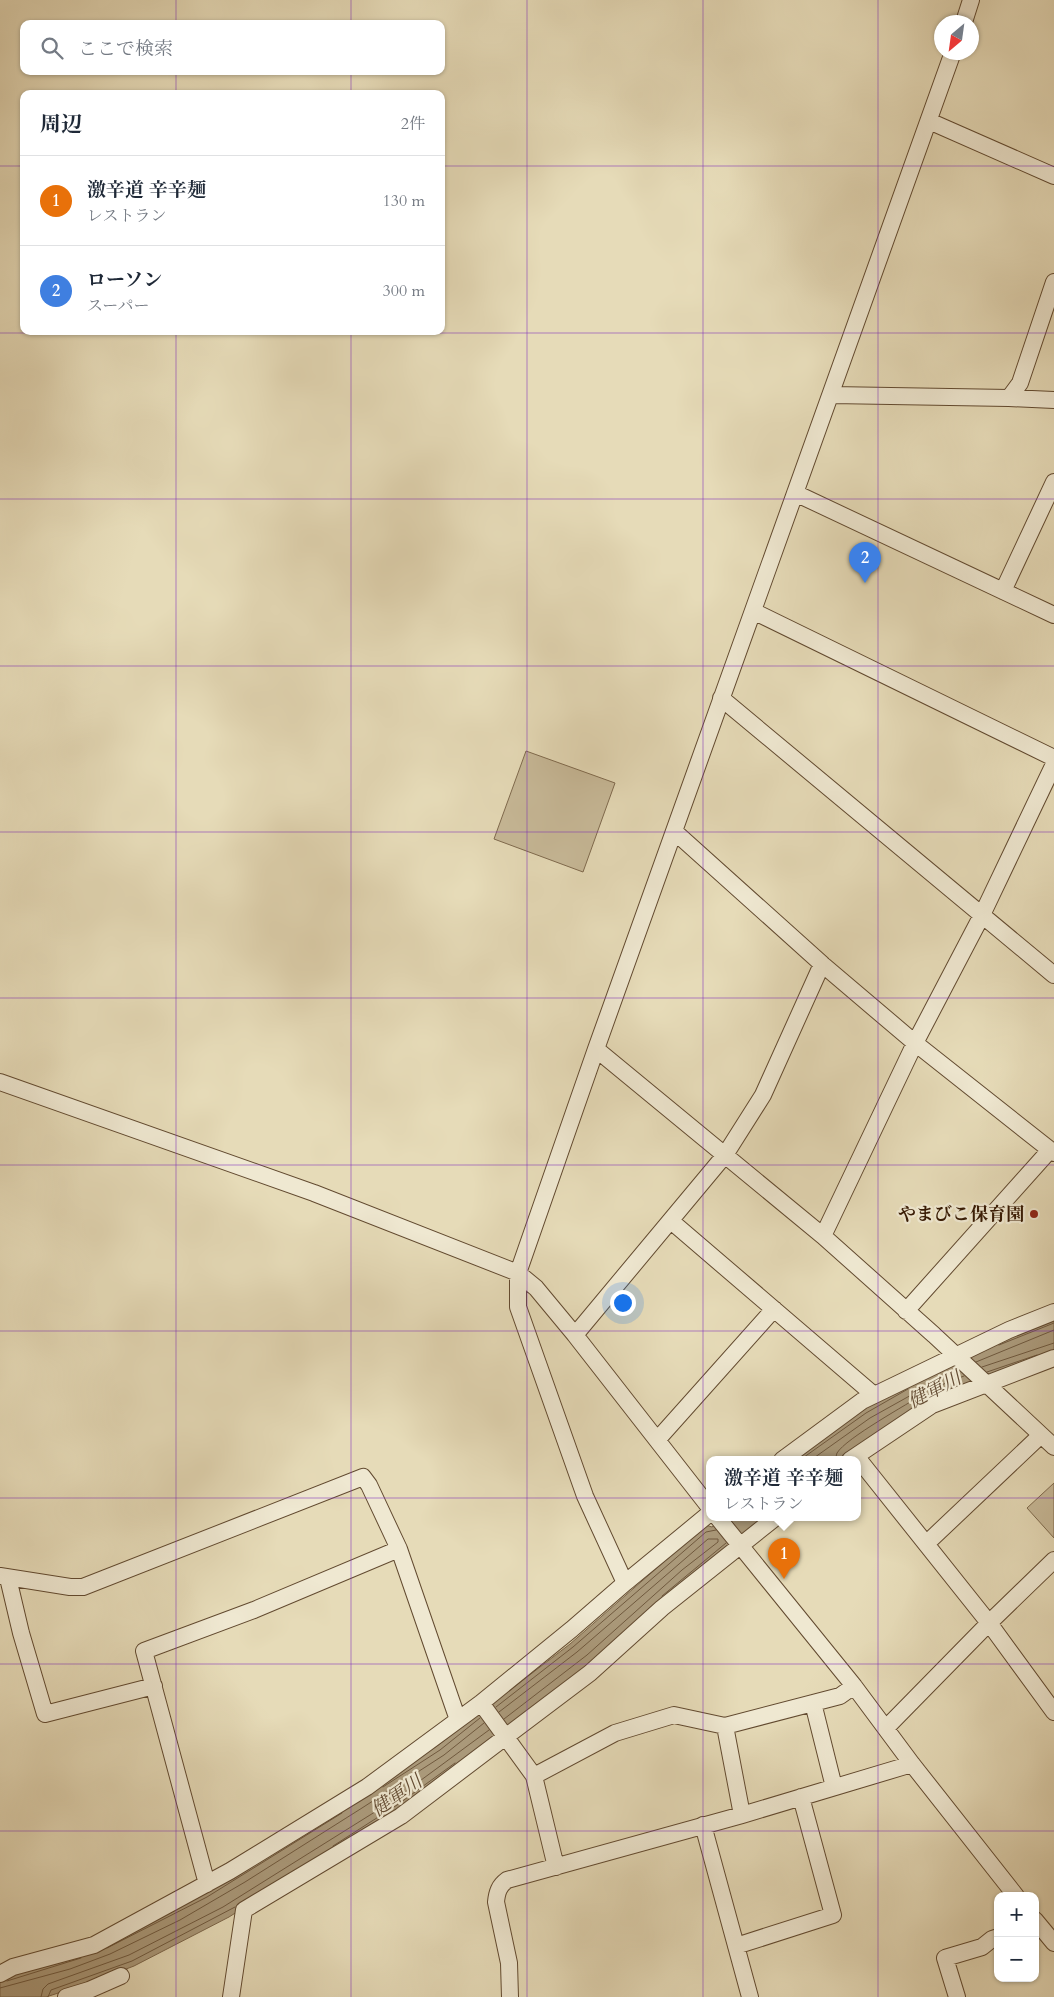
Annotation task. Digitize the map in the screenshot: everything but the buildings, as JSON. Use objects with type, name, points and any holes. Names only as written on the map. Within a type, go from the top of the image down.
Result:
[{"type":"street","points":[[966,15],[971,0]]},
{"type":"street","points":[[625,1583],[584,1496],[518,1307],[518,1273],[721,698],[832,395],[950,60]]},
{"type":"street","points":[[929,120],[1054,176]]},
{"type":"street","points":[[1009,398],[1020,383],[1054,282]]},
{"type":"street","points":[[832,395],[1054,400]]},
{"type":"street","points":[[1003,591],[1054,482]]},
{"type":"street","points":[[795,493],[1054,615]]},
{"type":"street","points":[[753,611],[1054,758]]},
{"type":"street","points":[[721,698],[1054,975]]},
{"type":"street","points":[[823,1236],[915,1042],[982,915],[1054,764]]},
{"type":"street","points":[[675,832],[822,964],[915,1042],[1052,1151],[906,1311]]},
{"type":"street","points":[[575,1335],[725,1155],[763,1095],[822,964]]},
{"type":"street","points":[[596,1049],[823,1236],[1054,1447]]},
{"type":"street","points":[[0,1082],[305,1190],[518,1273],[536,1288],[575,1335],[706,1503]]},
{"type":"street","points":[[671,1221],[874,1395]]},
{"type":"street","points":[[658,1439],[774,1309]]},
{"type":"street","points":[[787,1456],[862,1401],[955,1355],[1054,1312]]},
{"type":"street","points":[[856,1456],[932,1405],[1054,1358]]},
{"type":"street","points":[[927,1543],[1041,1435]]},
{"type":"street","points":[[861,1467],[927,1543],[989,1623],[1054,1712]]},
{"type":"street","points":[[154,1686],[46,1714],[4,1577],[70,1587],[83,1587],[363,1477],[369,1485],[399,1549],[458,1720]]},
{"type":"street","points":[[0,1974],[13,1967],[94,1945],[207,1884],[367,1787],[482,1703],[706,1516]]},
{"type":"street","points":[[720,1521],[854,1686],[912,1764],[1013,1892]]},
{"type":"street","points":[[231,1997],[244,1910],[401,1816],[505,1735],[590,1673],[662,1608],[771,1521]]},
{"type":"street","points":[[207,1884],[144,1651],[254,1610],[399,1549]]},
{"type":"street","points":[[886,1728],[989,1623],[1052,1567]]},
{"type":"street","points":[[534,1776],[615,1733],[674,1715],[725,1726],[840,1696],[854,1686]]},
{"type":"street","points":[[482,1703],[534,1776],[556,1867]]},
{"type":"street","points":[[813,1703],[834,1787]]},
{"type":"street","points":[[725,1726],[742,1815]]},
{"type":"street","points":[[510,1997],[509,1963],[496,1902],[497,1892],[507,1880],[742,1815],[912,1764]]},
{"type":"street","points":[[736,1946],[833,1915],[801,1797]]},
{"type":"street","points":[[703,1825],[750,1997]]},
{"type":"street","points":[[1039,1926],[1054,1943]]},
{"type":"street","points":[[957,1997],[944,1958],[982,1948],[994,1938]]},
{"type":"street","points":[[66,1997],[89,1993],[121,1976]]},
{"type":"shaded area","points":[[526,751],[615,783],[583,872],[494,839]]},
{"type":"shaded area","points":[[1054,1483],[1054,1538],[1027,1508]]},
{"type":"water","name":"健軍川","points":[[1054,1318],[1054,1354],[996,1374],[852,1456],[798,1456],[864,1409],[903,1386]]},
{"type":"water","name":"健軍川","points":[[720,1521],[761,1521],[595,1663],[400,1809],[229,1917],[134,1966],[46,1997],[0,1997],[0,1978],[66,1959],[356,1799],[437,1746],[570,1644],[706,1525],[712,1527]]},
{"type":"place","name":"ローソン","points":[[865,583]]},
{"type":"place","name":"やまびこ保育園","points":[[1034,1214]]},
{"type":"place","name":"激辛道 辛辛麺","points":[[784,1579]]}]
